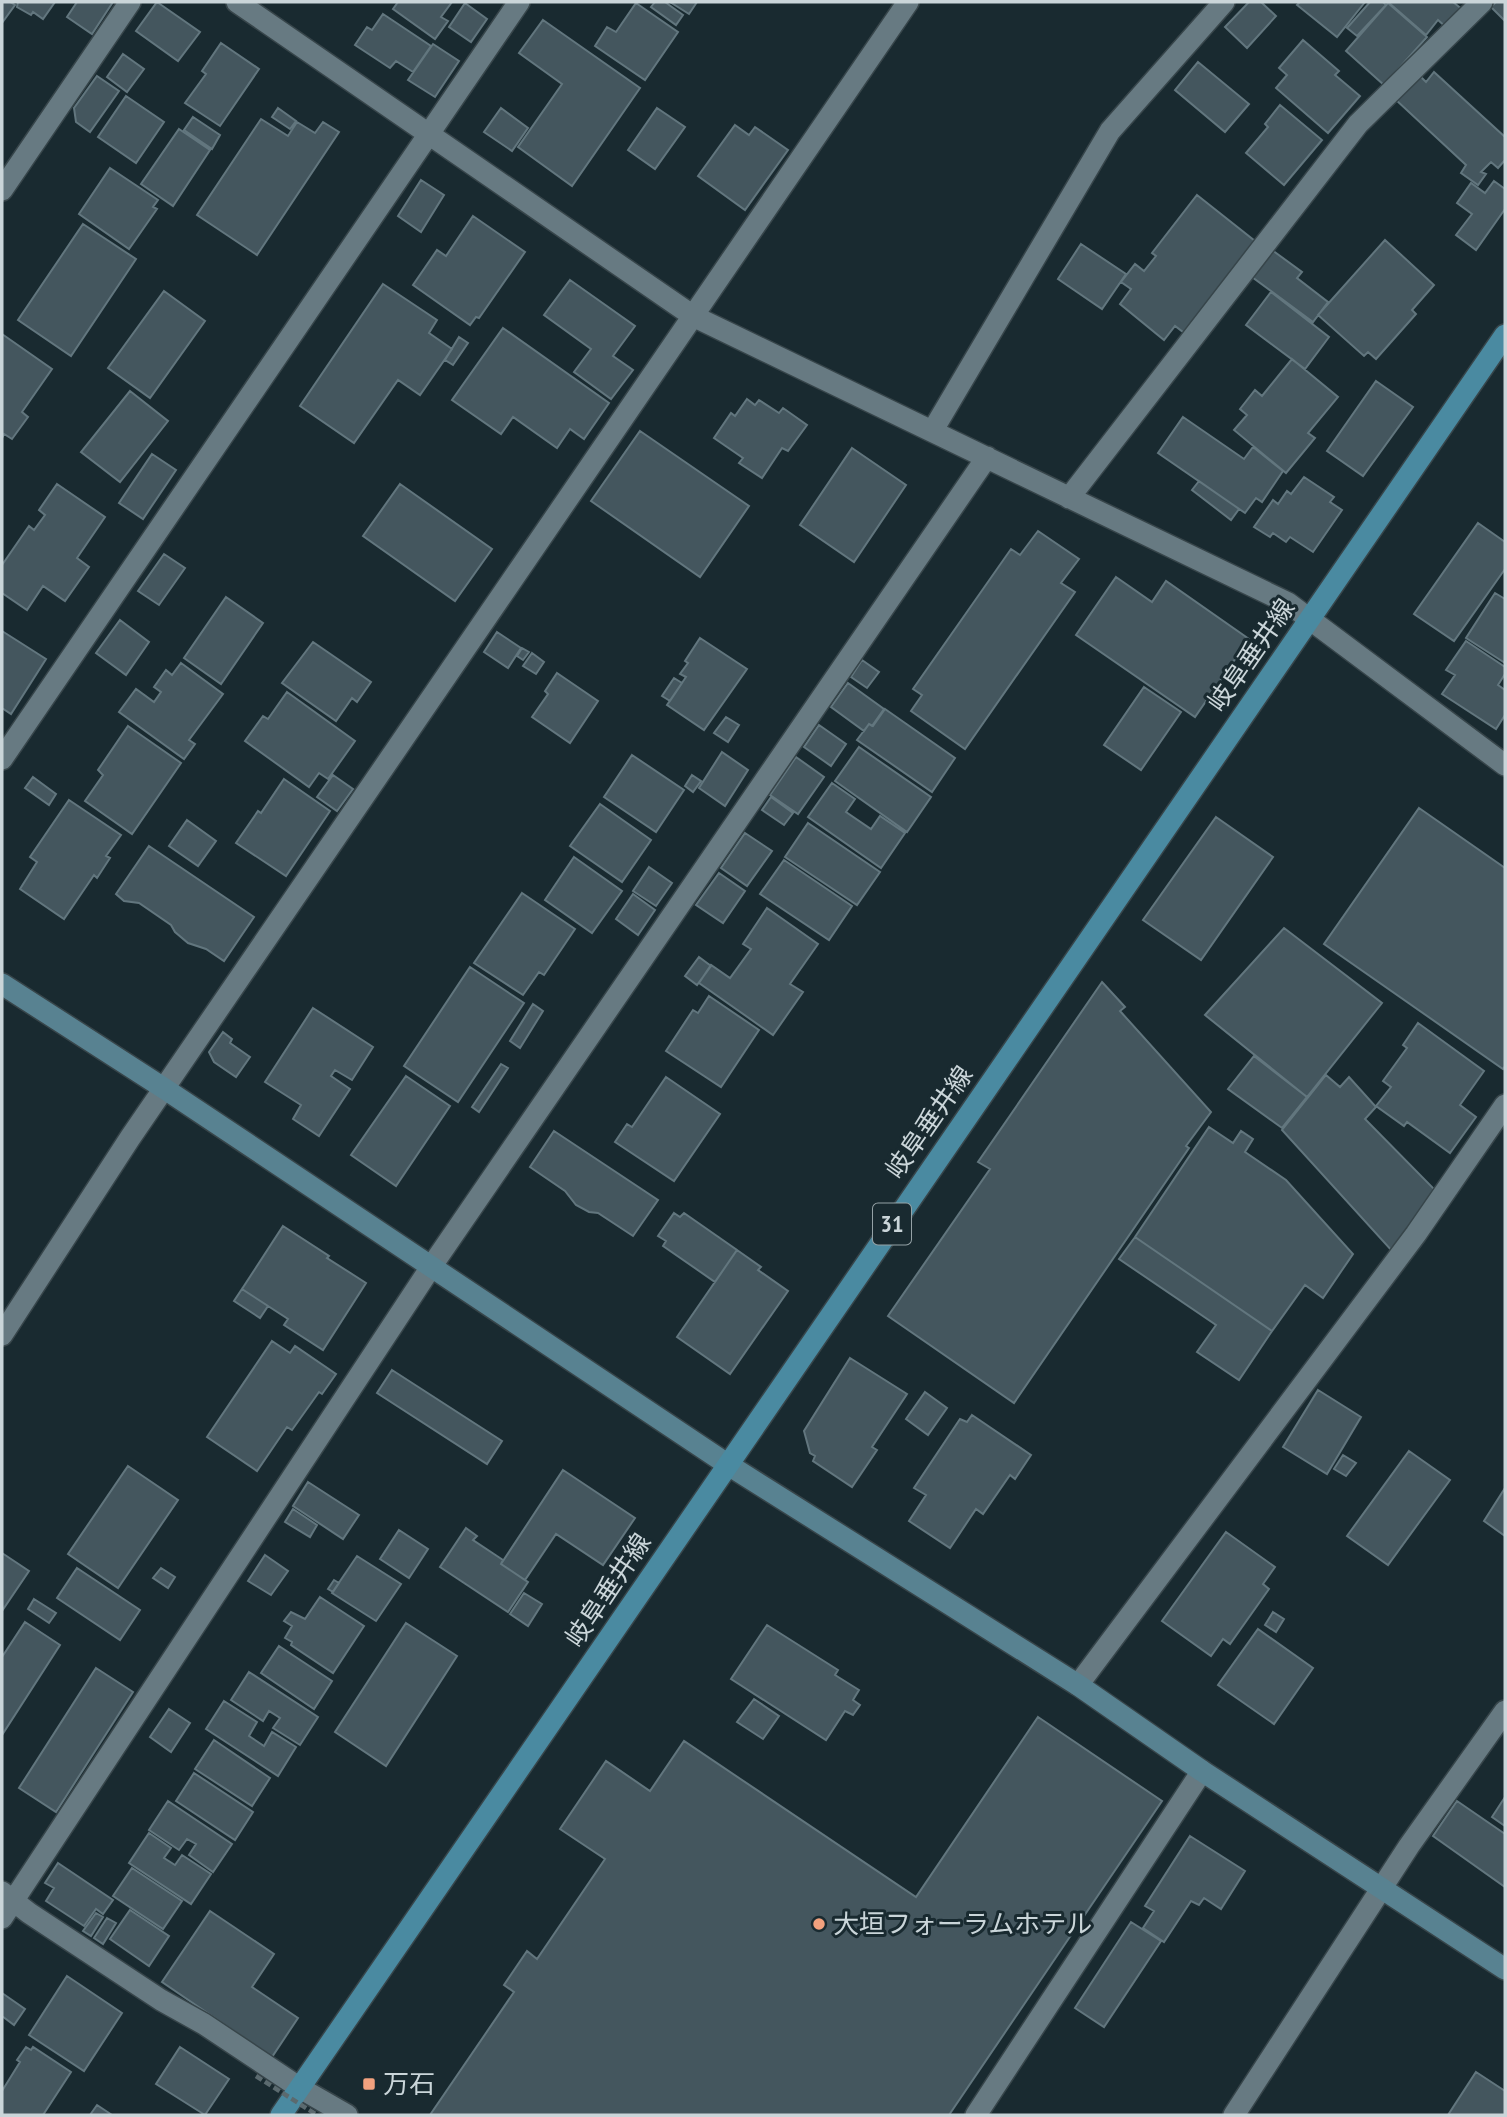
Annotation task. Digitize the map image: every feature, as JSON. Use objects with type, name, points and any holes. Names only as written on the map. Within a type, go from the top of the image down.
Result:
[{"type":"main road","name":"岐阜垂井線","points":[[281,2115],[1505,335]]},
{"type":"street","points":[[2,190],[130,2]]},
{"type":"street","points":[[237,2],[694,316],[1288,603],[1504,763]]},
{"type":"street","points":[[2,759],[519,2]]},
{"type":"street","points":[[2,1335],[130,1138],[908,2]]},
{"type":"street","points":[[933,430],[1110,131],[1224,2]]},
{"type":"street","points":[[1069,498],[1358,124],[1482,2]]},
{"type":"street","points":[[2,1918],[8,1896],[431,1267],[987,457]]},
{"type":"street","points":[[2,984],[165,1089],[727,1464],[1078,1685],[1202,1771],[1505,1969]]},
{"type":"street","points":[[1078,1685],[1416,1234],[1505,1105]]},
{"type":"street","points":[[1234,2115],[1381,1888],[1505,1711]]},
{"type":"street","points":[[975,2115],[1202,1771]]},
{"type":"street","points":[[8,1896],[29,1913],[160,2000],[204,2024],[300,2088],[347,2115]]},
{"type":"path","points":[[256,2076],[317,2115]]},
{"type":"building","points":[[2,2],[15,5],[2,23]]},
{"type":"building","points":[[18,2],[55,2],[43,19],[33,12],[31,15],[17,7]]},
{"type":"building","points":[[77,2],[113,2],[92,34],[67,17]]},
{"type":"building","points":[[157,2],[200,32],[178,61],[136,31]]},
{"type":"building","points":[[398,2],[452,2],[441,17],[448,21],[435,39],[393,9]]},
{"type":"building","points":[[655,2],[665,2],[683,15],[676,25],[651,7]]},
{"type":"building","points":[[670,2],[697,2],[689,14]]},
{"type":"building","points":[[1249,2],[1261,2],[1276,16],[1247,48],[1225,27]]},
{"type":"building","points":[[1300,2],[1365,2],[1337,37],[1297,5]]},
{"type":"building","points":[[1370,2],[1383,2],[1386,5],[1357,36],[1347,28]]},
{"type":"building","points":[[1388,2],[1453,2],[1463,10],[1447,28],[1438,20],[1426,35]]},
{"type":"building","points":[[1496,2],[1505,2],[1505,21],[1491,7]]},
{"type":"building","points":[[465,3],[487,19],[471,42],[449,27]]},
{"type":"building","points":[[636,3],[678,32],[645,80],[595,46],[607,27],[616,32]]},
{"type":"building","points":[[1388,3],[1427,37],[1384,85],[1346,51]]},
{"type":"building","points":[[383,14],[431,46],[413,72],[396,61],[390,68],[355,45],[367,27],[372,30]]},
{"type":"building","points":[[543,20],[640,88],[572,186],[518,147],[562,84],[519,53]]},
{"type":"building","points":[[1303,40],[1339,71],[1335,75],[1360,96],[1328,133],[1276,88],[1287,75],[1279,68]]},
{"type":"building","points":[[221,43],[259,69],[220,126],[185,103],[206,74],[202,71]]},
{"type":"building","points":[[433,44],[459,61],[435,97],[408,80]]},
{"type":"building","points":[[123,54],[144,69],[127,92],[107,77]]},
{"type":"building","points":[[1198,62],[1249,104],[1225,132],[1175,90]]},
{"type":"building","points":[[1434,72],[1505,137],[1505,160],[1498,168],[1491,162],[1481,172],[1486,174],[1478,185],[1461,173],[1466,165],[1396,100],[1419,75],[1426,82]]},
{"type":"building","points":[[97,76],[119,91],[90,132],[76,122],[74,108]]},
{"type":"building","points":[[126,96],[164,122],[136,163],[98,137]]},
{"type":"building","points":[[1280,105],[1322,140],[1284,185],[1246,153],[1268,127],[1265,124]]},
{"type":"building","points":[[278,108],[296,121],[290,129],[272,117]]},
{"type":"building","points":[[501,108],[528,128],[512,151],[484,132]]},
{"type":"building","points":[[657,108],[685,127],[655,169],[628,150]]},
{"type":"building","points":[[193,117],[220,135],[212,149],[184,130]]},
{"type":"building","points":[[261,119],[288,136],[297,122],[315,133],[323,122],[339,132],[257,255],[197,215]]},
{"type":"building","points":[[735,125],[749,135],[755,127],[788,150],[745,210],[698,176]]},
{"type":"building","points":[[179,129],[210,150],[173,206],[141,184]]},
{"type":"building","points":[[110,168],[158,200],[153,207],[157,209],[129,249],[79,214]]},
{"type":"building","points":[[421,180],[444,195],[421,232],[398,216]]},
{"type":"building","points":[[1494,181],[1505,189],[1505,209],[1476,250],[1456,235],[1472,214],[1457,203],[1471,183],[1485,193]]},
{"type":"building","points":[[1197,195],[1255,241],[1187,335],[1175,326],[1164,340],[1120,304],[1131,289],[1121,282],[1135,264],[1144,271],[1156,256],[1152,253]]},
{"type":"building","points":[[473,216],[525,252],[479,318],[476,317],[470,325],[413,285],[437,250],[446,256]]},
{"type":"building","points":[[83,224],[136,259],[71,356],[18,320]]},
{"type":"building","points":[[1385,240],[1434,285],[1412,310],[1416,314],[1376,359],[1368,352],[1364,356],[1318,315]]},
{"type":"building","points":[[1081,244],[1126,274],[1102,309],[1058,279]]},
{"type":"building","points":[[1272,250],[1302,272],[1297,278],[1328,302],[1313,322],[1252,277]]},
{"type":"building","points":[[570,280],[635,326],[613,356],[633,370],[611,399],[574,372],[591,349],[544,315]]},
{"type":"building","points":[[383,284],[437,320],[429,333],[452,349],[420,395],[398,380],[354,443],[300,406]]},
{"type":"building","points":[[164,291],[205,321],[150,398],[108,368]]},
{"type":"building","points":[[1271,292],[1329,337],[1305,369],[1246,325]]},
{"type":"building","points":[[503,328],[609,403],[584,439],[570,429],[557,448],[513,417],[501,434],[452,400]]},
{"type":"building","points":[[2,334],[52,369],[22,412],[28,417],[12,439],[4,434],[2,438]]},
{"type":"building","points":[[459,337],[468,343],[453,365],[445,360]]},
{"type":"building","points":[[1292,359],[1338,397],[1308,433],[1315,438],[1286,473],[1234,430],[1247,415],[1240,409],[1255,390],[1262,396]]},
{"type":"building","points":[[1376,381],[1413,407],[1363,476],[1327,451]]},
{"type":"building","points":[[130,391],[168,421],[120,482],[81,452]]},
{"type":"building","points":[[747,399],[755,405],[759,400],[779,413],[783,408],[807,425],[788,451],[782,448],[762,478],[739,463],[743,458],[714,438],[731,413],[735,416]]},
{"type":"building","points":[[1183,417],[1244,459],[1253,447],[1283,471],[1262,502],[1256,498],[1245,513],[1158,453]]},
{"type":"building","points":[[640,431],[749,506],[700,577],[591,501]]},
{"type":"building","points":[[852,448],[906,485],[854,562],[800,525]]},
{"type":"building","points":[[152,454],[176,470],[143,519],[119,503]]},
{"type":"building","points":[[1304,477],[1334,497],[1330,502],[1342,510],[1313,552],[1290,537],[1286,542],[1273,533],[1270,537],[1254,527],[1273,500],[1278,504],[1287,491],[1291,494]]},
{"type":"building","points":[[1199,481],[1239,509],[1231,520],[1192,490]]},
{"type":"building","points":[[57,484],[105,517],[77,558],[89,567],[65,601],[43,586],[27,610],[2,593],[2,565],[29,526],[34,530],[45,515],[39,510]]},
{"type":"building","points":[[400,484],[492,549],[455,601],[363,536]]},
{"type":"building","points":[[1478,523],[1505,542],[1505,569],[1454,641],[1414,614]]},
{"type":"building","points":[[1038,531],[1079,559],[1061,583],[1075,592],[965,749],[911,711],[922,695],[913,689],[1011,549],[1020,555]]},
{"type":"building","points":[[164,554],[185,568],[159,605],[138,591]]},
{"type":"building","points":[[1116,577],[1152,602],[1166,581],[1249,639],[1195,717],[1076,635]]},
{"type":"building","points":[[1495,593],[1505,599],[1505,663],[1466,638]]},
{"type":"building","points":[[226,597],[263,623],[221,684],[184,658]]},
{"type":"building","points":[[120,620],[149,642],[126,675],[96,653]]},
{"type":"building","points":[[2,631],[46,659],[11,714],[2,708]]},
{"type":"building","points":[[497,632],[521,648],[508,668],[484,652]]},
{"type":"building","points":[[700,638],[747,669],[704,730],[667,705],[686,677],[680,674]]},
{"type":"building","points":[[1466,641],[1505,667],[1505,674],[1498,685],[1505,690],[1505,715],[1496,729],[1442,694],[1455,675],[1446,670]]},
{"type":"building","points":[[313,642],[371,682],[357,702],[352,698],[336,721],[282,683]]},
{"type":"building","points":[[522,648],[529,652],[523,660],[517,656]]},
{"type":"building","points":[[532,653],[544,662],[536,674],[523,666]]},
{"type":"building","points":[[862,660],[879,672],[867,688],[851,677]]},
{"type":"building","points":[[181,663],[223,694],[189,740],[195,744],[184,759],[119,712],[136,689],[154,702],[161,692],[154,687],[166,670],[172,675]]},
{"type":"building","points":[[557,673],[598,701],[570,743],[532,717],[548,694],[545,691]]},
{"type":"building","points":[[674,678],[682,683],[670,701],[662,696]]},
{"type":"building","points":[[848,683],[884,709],[872,726],[869,724],[864,731],[831,707]]},
{"type":"building","points":[[1144,687],[1181,712],[1141,770],[1104,745]]},
{"type":"building","points":[[287,692],[355,741],[328,779],[319,773],[309,787],[245,741],[263,716],[268,719]]},
{"type":"building","points":[[885,709],[955,758],[932,792],[857,740],[869,724],[873,726]]},
{"type":"building","points":[[726,717],[739,725],[728,742],[714,733]]},
{"type":"building","points":[[819,725],[846,744],[831,766],[804,747]]},
{"type":"building","points":[[128,726],[181,763],[132,834],[85,801],[103,775],[98,770]]},
{"type":"building","points":[[859,747],[931,797],[907,832],[835,781]]},
{"type":"building","points":[[722,752],[748,770],[725,806],[699,788]]},
{"type":"building","points":[[632,755],[684,790],[656,832],[604,797]]},
{"type":"building","points":[[796,757],[824,777],[798,814],[770,795]]},
{"type":"building","points":[[333,775],[353,789],[337,811],[317,797]]},
{"type":"building","points":[[692,775],[701,781],[693,792],[685,786]]},
{"type":"building","points":[[33,777],[56,794],[49,805],[25,788]]},
{"type":"building","points":[[284,779],[330,811],[286,876],[236,843]]},
{"type":"building","points":[[832,783],[855,799],[846,812],[871,829],[880,816],[905,833],[881,868],[808,817]]},
{"type":"building","points":[[771,797],[793,813],[784,825],[762,810]]},
{"type":"building","points":[[69,800],[121,835],[106,856],[110,858],[97,878],[94,875],[64,919],[20,889],[37,862],[30,857]]},
{"type":"building","points":[[600,804],[651,840],[622,882],[570,846]]},
{"type":"building","points":[[1419,808],[1505,868],[1503,1069],[1324,944]]},
{"type":"building","points":[[1216,817],[1273,857],[1201,960],[1143,920]]},
{"type":"building","points":[[187,820],[216,841],[198,866],[169,846]]},
{"type":"building","points":[[808,823],[880,872],[857,905],[785,857]]},
{"type":"building","points":[[745,833],[772,851],[747,886],[721,868]]},
{"type":"building","points":[[149,846],[254,917],[224,961],[206,949],[188,943],[171,925],[139,903],[124,901],[116,894]]},
{"type":"building","points":[[574,857],[622,891],[592,933],[545,900]]},
{"type":"building","points":[[784,860],[852,906],[829,940],[760,894]]},
{"type":"building","points":[[649,867],[672,883],[656,906],[633,891]]},
{"type":"building","points":[[719,873],[745,891],[723,923],[696,905]]},
{"type":"building","points":[[522,893],[575,929],[544,975],[539,972],[523,995],[474,963]]},
{"type":"building","points":[[633,894],[655,910],[638,935],[616,919]]},
{"type":"building","points":[[767,908],[818,944],[790,984],[803,992],[773,1035],[699,983],[711,965],[730,978],[751,949],[743,944]]},
{"type":"building","points":[[1284,928],[1382,1003],[1307,1097],[1205,1015]]},
{"type":"building","points":[[699,957],[711,966],[697,985],[685,976]]},
{"type":"building","points":[[470,967],[524,1003],[458,1102],[404,1066]]},
{"type":"building","points":[[1102,982],[1125,1007],[1120,1011],[1211,1112],[1014,1403],[888,1316],[990,1169],[978,1162]]},
{"type":"building","points":[[709,996],[759,1030],[721,1087],[666,1051],[693,1010],[698,1013]]},
{"type":"building","points":[[533,1004],[543,1011],[520,1048],[510,1041]]},
{"type":"building","points":[[313,1008],[373,1047],[352,1080],[335,1070],[331,1076],[350,1089],[319,1136],[293,1119],[301,1105],[265,1082]]},
{"type":"building","points":[[1418,1023],[1484,1071],[1460,1105],[1476,1117],[1450,1153],[1407,1122],[1404,1126],[1376,1106],[1391,1087],[1383,1081],[1407,1048],[1403,1045]]},
{"type":"building","points":[[223,1032],[232,1039],[230,1043],[250,1057],[236,1077],[214,1062],[209,1052]]},
{"type":"building","points":[[1254,1056],[1307,1097],[1282,1128],[1228,1089]]},
{"type":"building","points":[[501,1064],[508,1068],[479,1112],[472,1107]]},
{"type":"building","points":[[1326,1075],[1340,1087],[1349,1077],[1376,1107],[1365,1119],[1435,1190],[1392,1251],[1282,1130]]},
{"type":"building","points":[[406,1076],[450,1106],[396,1186],[351,1155]]},
{"type":"building","points":[[666,1077],[720,1114],[674,1181],[615,1142],[627,1124],[632,1127]]},
{"type":"building","points":[[1209,1127],[1233,1143],[1241,1131],[1253,1139],[1245,1152],[1286,1180],[1353,1254],[1323,1298],[1305,1285],[1272,1331],[1135,1237]]},
{"type":"building","points":[[554,1131],[658,1200],[633,1236],[598,1213],[589,1212],[576,1205],[565,1191],[530,1167]]},
{"type":"building","points":[[674,1213],[680,1217],[684,1213],[737,1250],[715,1282],[663,1246],[666,1241],[658,1236]]},
{"type":"building","points":[[283,1226],[366,1283],[323,1350],[284,1325],[288,1319],[242,1289]]},
{"type":"building","points":[[1135,1237],[1272,1331],[1239,1380],[1197,1352],[1216,1325],[1119,1259]]},
{"type":"building","points":[[737,1250],[761,1267],[758,1270],[788,1291],[730,1374],[677,1337]]},
{"type":"building","points":[[242,1289],[268,1306],[260,1318],[234,1301]]},
{"type":"building","points":[[272,1341],[290,1353],[295,1346],[336,1374],[322,1394],[319,1392],[292,1430],[287,1427],[257,1471],[207,1437]]},
{"type":"building","points":[[850,1358],[907,1394],[872,1447],[877,1450],[852,1487],[813,1461],[815,1456],[810,1453],[804,1431]]},
{"type":"building","points":[[392,1370],[502,1441],[487,1464],[377,1393]]},
{"type":"building","points":[[1318,1390],[1361,1417],[1327,1474],[1283,1447]]},
{"type":"building","points":[[925,1392],[947,1408],[928,1435],[906,1419]]},
{"type":"building","points":[[972,1415],[1031,1455],[1015,1479],[1010,1475],[983,1514],[976,1509],[950,1548],[909,1521],[926,1495],[914,1488],[960,1419],[967,1422]]},
{"type":"building","points":[[1409,1451],[1450,1480],[1388,1565],[1347,1536]]},
{"type":"building","points":[[1343,1455],[1356,1463],[1346,1476],[1334,1469]]},
{"type":"building","points":[[128,1466],[178,1500],[118,1588],[68,1554]]},
{"type":"building","points":[[563,1470],[635,1518],[603,1565],[556,1534],[525,1580],[501,1564]]},
{"type":"building","points":[[308,1482],[359,1515],[343,1539],[293,1506]]},
{"type":"building","points":[[1505,1488],[1505,1536],[1484,1521]]},
{"type":"building","points":[[293,1509],[317,1525],[310,1537],[285,1522]]},
{"type":"building","points":[[466,1528],[477,1536],[473,1540],[503,1560],[501,1564],[528,1582],[508,1612],[440,1567]]},
{"type":"building","points":[[399,1530],[428,1549],[409,1578],[380,1559]]},
{"type":"building","points":[[1226,1532],[1275,1567],[1263,1584],[1269,1589],[1230,1644],[1223,1639],[1211,1656],[1162,1621]]},
{"type":"building","points":[[2,1553],[29,1571],[2,1611]]},
{"type":"building","points":[[265,1555],[288,1571],[271,1595],[248,1581]]},
{"type":"building","points":[[357,1556],[401,1584],[376,1621],[332,1593]]},
{"type":"building","points":[[77,1568],[140,1610],[120,1640],[57,1598]]},
{"type":"building","points":[[161,1568],[175,1577],[168,1588],[153,1578]]},
{"type":"building","points":[[334,1580],[339,1583],[333,1592],[328,1589]]},
{"type":"building","points":[[524,1593],[542,1604],[528,1626],[510,1614]]},
{"type":"building","points":[[320,1597],[364,1626],[333,1673],[291,1645],[292,1642],[285,1638],[292,1626],[284,1621],[291,1612],[305,1619]]},
{"type":"building","points":[[34,1599],[56,1613],[49,1623],[28,1609]]},
{"type":"building","points":[[1273,1612],[1284,1619],[1276,1632],[1265,1625]]},
{"type":"building","points":[[25,1622],[60,1645],[2,1735],[2,1657]]},
{"type":"building","points":[[406,1623],[457,1656],[386,1766],[335,1732]]},
{"type":"building","points":[[767,1625],[838,1670],[835,1675],[859,1690],[853,1700],[860,1705],[853,1715],[845,1711],[826,1740],[731,1679]]},
{"type":"building","points":[[1258,1629],[1313,1668],[1274,1724],[1218,1685]]},
{"type":"building","points":[[279,1646],[332,1681],[314,1709],[261,1673]]},
{"type":"building","points":[[96,1668],[133,1692],[56,1812],[19,1788]]},
{"type":"building","points":[[249,1672],[318,1717],[300,1745],[273,1728],[280,1718],[269,1711],[263,1721],[231,1700]]},
{"type":"building","points":[[754,1699],[779,1716],[763,1739],[737,1722]]},
{"type":"building","points":[[224,1701],[257,1722],[249,1736],[264,1746],[272,1732],[296,1747],[278,1776],[206,1729]]},
{"type":"building","points":[[169,1709],[190,1723],[171,1752],[150,1737]]},
{"type":"building","name":"大垣フォーラムホテル","points":[[1038,1717],[1162,1801],[949,2115],[430,2115],[514,1992],[504,1985],[527,1951],[537,1959],[605,1859],[560,1829],[606,1761],[650,1791],[684,1741],[916,1897]]},
{"type":"building","points":[[214,1740],[270,1778],[252,1806],[195,1769]]},
{"type":"building","points":[[194,1773],[253,1812],[235,1840],[176,1801]]},
{"type":"building","points":[[1505,1797],[1505,1826],[1492,1817]]},
{"type":"building","points":[[168,1801],[232,1844],[213,1872],[189,1855],[196,1844],[187,1839],[179,1850],[149,1830]]},
{"type":"building","points":[[1457,1801],[1505,1834],[1505,1887],[1433,1836]]},
{"type":"building","points":[[149,1833],[171,1848],[164,1858],[175,1865],[182,1855],[211,1874],[191,1904],[129,1863]]},
{"type":"building","points":[[1190,1836],[1245,1871],[1221,1909],[1204,1898],[1199,1905],[1191,1901],[1164,1942],[1143,1928],[1154,1911],[1145,1906]]},
{"type":"building","points":[[58,1863],[113,1900],[103,1914],[96,1909],[84,1926],[46,1901],[54,1888],[45,1883]]},
{"type":"building","points":[[132,1868],[182,1901],[163,1929],[113,1896]]},
{"type":"building","points":[[130,1910],[169,1936],[149,1966],[110,1939]]},
{"type":"building","points":[[210,1911],[274,1954],[252,1987],[298,2018],[272,2057],[162,1982]]},
{"type":"building","points":[[96,1913],[103,1917],[91,1936],[83,1931]]},
{"type":"building","points":[[107,1918],[116,1923],[103,1944],[94,1938]]},
{"type":"building","points":[[1131,1922],[1161,1941],[1104,2027],[1075,2008]]},
{"type":"building","points":[[67,1976],[122,2013],[84,2071],[29,2035]]},
{"type":"building","points":[[2,1993],[25,2009],[14,2025],[2,2016]]},
{"type":"building","points":[[26,2047],[31,2050],[33,2047],[71,2072],[43,2115],[2,2115],[2,2091]]},
{"type":"building","points":[[180,2047],[229,2079],[205,2115],[156,2084]]},
{"type":"building","points":[[1476,2072],[1505,2091],[1505,2115],[1448,2115]]},
{"type":"building","points":[[97,2105],[112,2115],[90,2115]]},
{"type":"place","name":"大垣フォーラムホテル","points":[[819,1924]]},
{"type":"place","name":"万石","points":[[369,2084]]}]
